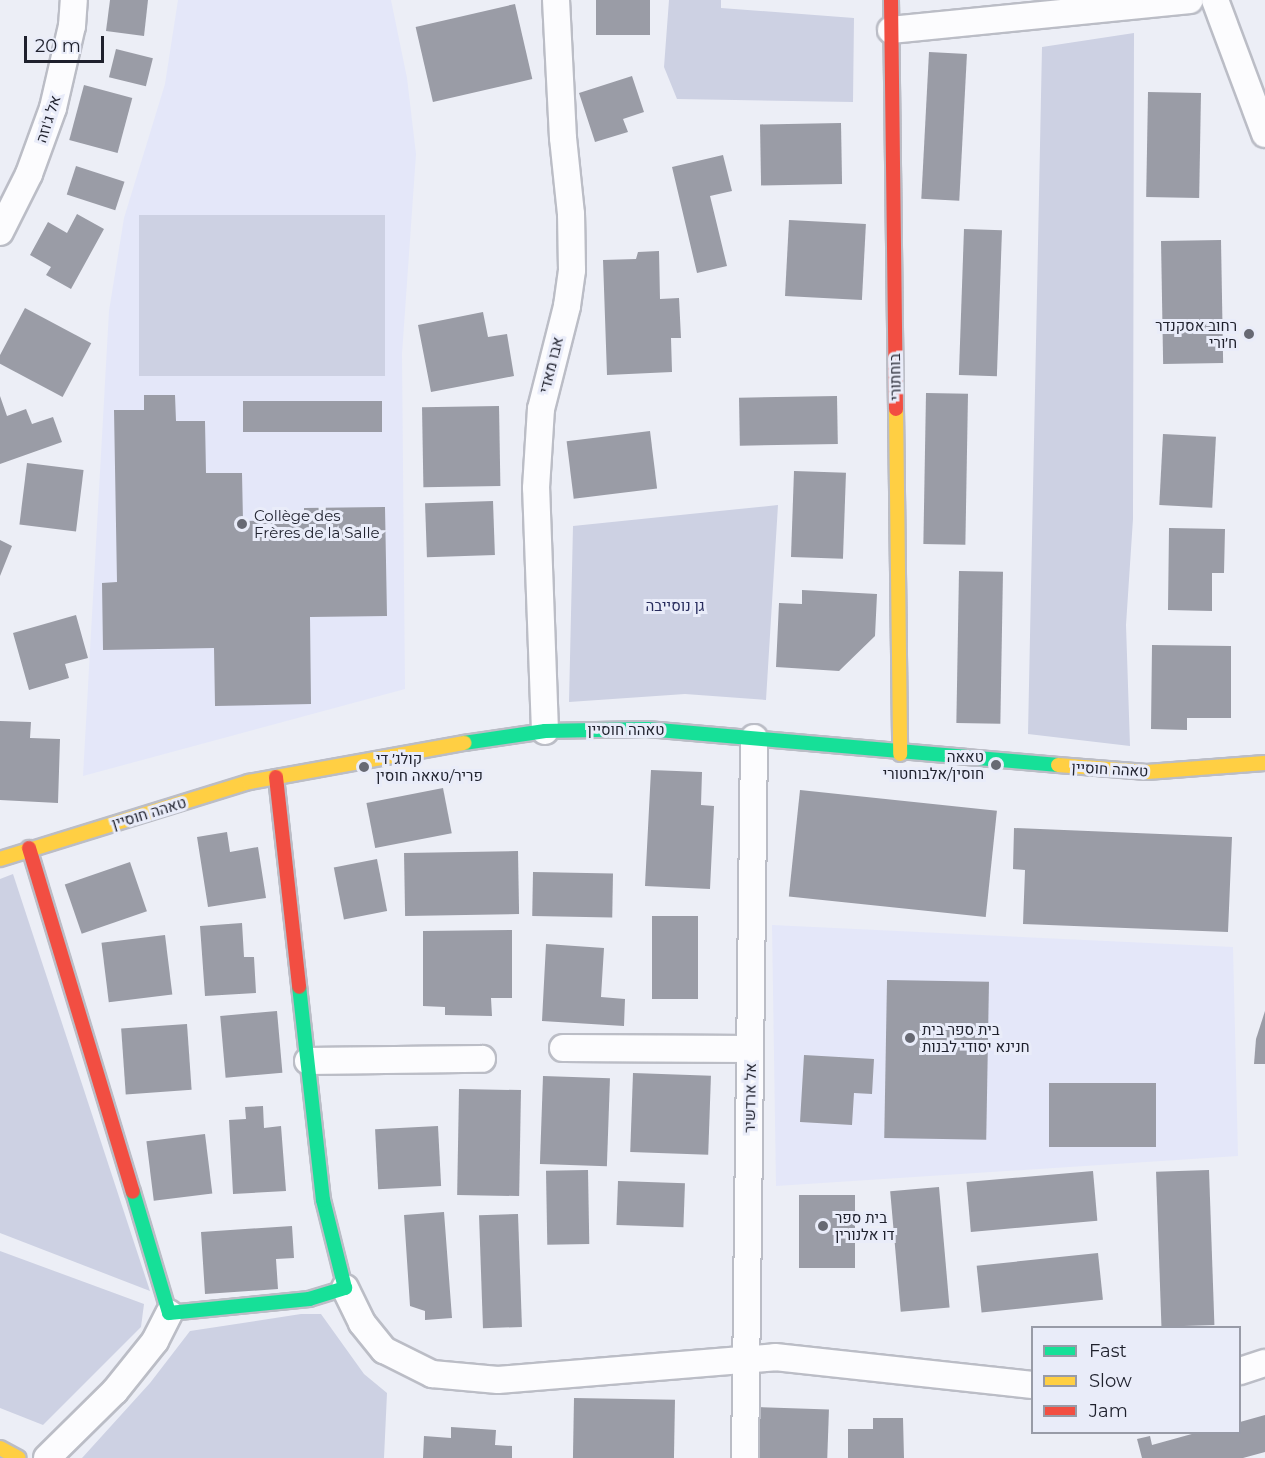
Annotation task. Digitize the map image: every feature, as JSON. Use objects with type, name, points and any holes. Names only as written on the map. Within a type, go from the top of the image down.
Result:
[{"type":"street","name":"אל ג'וזה","points":[[0,232],[29,174],[53,108],[72,26],[74,0]]},
{"type":"street","name":"אבו מאדי","points":[[545,731],[536,488],[541,409],[567,306],[572,270],[572,214],[563,138],[556,0]]},
{"type":"street","name":"בוחתורי","points":[[891,0],[900,754]]},
{"type":"street","points":[[891,30],[1189,0]]},
{"type":"street","points":[[1215,0],[1265,134]]},
{"type":"street","name":"טאהה חוסיין","points":[[0,859],[29,848],[276,777],[344,762],[545,731],[647,729],[900,754],[1147,772],[1265,763]]},
{"type":"street","name":"אל ארדשיר","points":[[746,1458],[754,738]]},
{"type":"street","points":[[276,777],[323,1200],[334,1256],[345,1288],[362,1323],[384,1350],[432,1374],[498,1380],[747,1356],[1031,1385]]},
{"type":"street","points":[[29,848],[169,1313],[154,1341],[115,1391],[47,1458]]},
{"type":"street","points":[[563,1048],[750,1049]]},
{"type":"street","points":[[308,1061],[482,1059]]},
{"type":"street","points":[[169,1313],[309,1299],[345,1288]]},
{"type":"street","points":[[1241,1370],[1265,1363]]},
{"type":"street","points":[[0,1448],[19,1458]]},
{"type":"shaded area","points":[[178,0],[391,0],[407,78],[416,154],[402,354],[405,689],[83,776],[109,311],[124,218],[165,84]]},
{"type":"shaded area","points":[[772,925],[1233,947],[1238,1156],[776,1186]]},
{"type":"green space","points":[[669,0],[721,0],[721,8],[854,18],[853,102],[677,99],[664,67]]},
{"type":"green space","points":[[1134,33],[1133,519],[1126,625],[1130,746],[1028,734],[1042,47]]},
{"type":"green space","points":[[139,215],[385,215],[385,376],[139,376]]},
{"type":"green space","name":"גן נוסייבה","points":[[778,505],[766,700],[685,694],[569,702],[573,526]]},
{"type":"green space","points":[[13,874],[150,1291],[0,1233],[0,879]]},
{"type":"green space","points":[[0,1251],[144,1304],[141,1327],[43,1425],[0,1408]]},
{"type":"green space","points":[[301,1314],[321,1314],[364,1374],[387,1393],[384,1458],[82,1458],[150,1383],[190,1331]]},
{"type":"building","points":[[110,0],[148,0],[144,36],[106,31]]},
{"type":"building","points":[[596,0],[650,0],[650,35],[596,35]]},
{"type":"building","points":[[515,4],[532,79],[433,102],[416,27]]},
{"type":"building","points":[[116,49],[153,58],[146,86],[109,77]]},
{"type":"building","points":[[929,52],[967,54],[959,201],[921,199]]},
{"type":"building","points":[[632,76],[644,112],[623,119],[628,132],[595,142],[579,93]]},
{"type":"building","points":[[84,85],[132,98],[118,153],[69,140]]},
{"type":"building","points":[[1148,92],[1201,93],[1199,198],[1146,197]]},
{"type":"building","points":[[841,123],[842,184],[761,185],[760,124]]},
{"type":"building","points":[[723,155],[732,191],[710,196],[727,266],[697,273],[672,167]]},
{"type":"building","points":[[76,166],[125,182],[115,210],[67,195]]},
{"type":"building","points":[[77,214],[104,229],[71,289],[46,275],[51,267],[30,255],[48,222],[67,233]]},
{"type":"building","points":[[789,220],[866,224],[862,300],[785,296]]},
{"type":"building","points":[[964,229],[1002,230],[997,376],[959,375]]},
{"type":"building","points":[[1221,240],[1223,363],[1163,364],[1161,241]]},
{"type":"building","points":[[659,251],[660,299],[679,298],[681,338],[671,338],[672,372],[607,375],[603,260],[636,259],[638,252]]},
{"type":"building","points":[[25,308],[91,343],[63,397],[0,364],[0,355]]},
{"type":"building","points":[[483,312],[488,337],[507,334],[514,376],[431,392],[418,325]]},
{"type":"building","points":[[926,393],[968,394],[965,545],[923,544]]},
{"type":"building","points":[[144,395],[175,395],[176,421],[205,421],[206,473],[242,473],[243,521],[304,520],[304,508],[385,507],[387,616],[310,617],[311,704],[215,706],[214,648],[103,650],[102,583],[117,582],[114,410],[144,410]]},
{"type":"building","points":[[0,396],[7,416],[26,409],[32,424],[53,417],[62,442],[0,464]]},
{"type":"building","points":[[837,396],[838,444],[740,446],[739,398]]},
{"type":"building","points":[[243,401],[382,401],[382,432],[243,432]]},
{"type":"building","points":[[499,406],[500,486],[423,487],[422,407]]},
{"type":"building","points":[[650,431],[657,489],[574,499],[567,441]]},
{"type":"building","points":[[1163,434],[1216,437],[1212,508],[1159,505]]},
{"type":"building","points":[[27,463],[84,470],[76,531],[19,525]]},
{"type":"building","points":[[794,471],[846,473],[843,559],[791,557]]},
{"type":"building","points":[[493,501],[495,555],[427,557],[425,503]]},
{"type":"building","points":[[1169,528],[1225,529],[1224,573],[1212,573],[1212,611],[1168,610]]},
{"type":"building","points":[[0,540],[12,546],[0,576]]},
{"type":"building","points":[[959,571],[1003,572],[1000,724],[956,723]]},
{"type":"building","points":[[802,590],[877,594],[875,636],[839,671],[776,667],[779,603],[802,604]]},
{"type":"building","points":[[76,615],[88,658],[65,664],[69,678],[29,690],[13,633]]},
{"type":"building","points":[[1152,645],[1231,646],[1231,718],[1187,718],[1187,730],[1151,729]]},
{"type":"building","points":[[0,721],[31,722],[30,738],[60,739],[58,803],[0,800]]},
{"type":"building","points":[[651,770],[702,772],[701,805],[714,806],[710,889],[645,886]]},
{"type":"building","points":[[443,788],[452,833],[375,848],[366,803]]},
{"type":"building","points":[[800,790],[997,811],[986,917],[789,896]]},
{"type":"building","points":[[1014,828],[1232,837],[1228,932],[1023,924],[1025,870],[1013,869]]},
{"type":"building","points":[[227,832],[230,852],[258,847],[266,898],[208,907],[197,837]]},
{"type":"building","points":[[518,851],[519,914],[405,916],[404,853]]},
{"type":"building","points":[[377,859],[387,911],[344,919],[334,867]]},
{"type":"building","points":[[130,862],[147,911],[82,934],[65,884]]},
{"type":"building","points":[[533,872],[613,873],[612,917],[532,916]]},
{"type":"building","points":[[652,916],[698,916],[698,999],[652,999]]},
{"type":"building","points":[[242,923],[244,957],[254,957],[256,993],[205,996],[200,926]]},
{"type":"building","points":[[512,930],[512,998],[491,998],[492,1016],[445,1015],[445,1007],[423,1006],[423,931]]},
{"type":"building","points":[[165,935],[172,995],[109,1002],[101,943]]},
{"type":"building","points":[[546,944],[604,948],[601,997],[625,999],[624,1026],[542,1021]]},
{"type":"building","points":[[887,980],[989,982],[986,1140],[884,1138]]},
{"type":"building","points":[[277,1011],[282,1073],[226,1078],[220,1016]]},
{"type":"building","points":[[1265,1011],[1265,1064],[1254,1064],[1256,1039]]},
{"type":"building","points":[[187,1024],[192,1090],[126,1094],[121,1029]]},
{"type":"building","points":[[804,1055],[874,1059],[872,1094],[854,1093],[852,1125],[800,1122]]},
{"type":"building","points":[[633,1073],[711,1076],[708,1155],[630,1152]]},
{"type":"building","points":[[543,1076],[610,1078],[607,1166],[540,1164]]},
{"type":"building","points":[[1049,1083],[1156,1083],[1156,1147],[1049,1147]]},
{"type":"building","points":[[459,1089],[521,1090],[519,1196],[457,1195]]},
{"type":"building","points":[[263,1106],[264,1128],[281,1126],[286,1191],[233,1194],[229,1120],[246,1119],[245,1107]]},
{"type":"building","points":[[438,1126],[441,1186],[378,1189],[375,1129]]},
{"type":"building","points":[[205,1134],[212,1194],[154,1201],[146,1141]]},
{"type":"building","points":[[588,1170],[589,1244],[547,1245],[546,1171]]},
{"type":"building","points":[[1209,1170],[1214,1325],[1161,1326],[1156,1172]]},
{"type":"building","points":[[1093,1171],[1097,1221],[971,1232],[966,1182]]},
{"type":"building","points":[[618,1181],[685,1183],[683,1227],[616,1225]]},
{"type":"building","points":[[939,1187],[950,1308],[901,1312],[890,1191]]},
{"type":"building","points":[[799,1195],[855,1195],[855,1268],[799,1268]]},
{"type":"building","points":[[444,1212],[452,1318],[425,1320],[425,1311],[410,1306],[404,1215]]},
{"type":"building","points":[[518,1214],[522,1327],[483,1328],[479,1215]]},
{"type":"building","points":[[292,1226],[294,1258],[276,1259],[278,1289],[205,1294],[201,1232]]},
{"type":"building","points":[[1098,1253],[1103,1300],[982,1312],[977,1266]]},
{"type":"building","points":[[574,1398],[675,1400],[674,1458],[573,1458]]},
{"type":"building","points":[[755,1407],[829,1410],[827,1458],[753,1458]]},
{"type":"building","points":[[1265,1415],[1265,1452],[1243,1458],[1142,1458],[1137,1439],[1150,1436],[1152,1445],[1192,1434],[1241,1434],[1241,1422]]},
{"type":"building","points":[[873,1418],[903,1418],[904,1458],[848,1458],[848,1429],[873,1429]]},
{"type":"building","points":[[451,1427],[496,1430],[495,1445],[512,1446],[512,1458],[423,1458],[424,1436],[451,1438]]},
{"type":"traffic: fast","points":[[464,743],[545,731],[647,729],[1058,765]]},
{"type":"traffic: fast","points":[[133,1192],[169,1313],[309,1299],[345,1288],[323,1200],[299,987]]},
{"type":"traffic: slow","points":[[896,409],[900,754]]},
{"type":"traffic: slow","points":[[0,859],[249,782],[464,743]]},
{"type":"traffic: slow","points":[[1058,765],[1147,772],[1265,763]]},
{"type":"traffic: slow","points":[[0,1448],[19,1458]]},
{"type":"traffic: jam","points":[[891,0],[896,409]]},
{"type":"traffic: jam","points":[[276,777],[299,987]]},
{"type":"traffic: jam","points":[[29,848],[133,1192]]},
{"type":"place","name":"רחוב אסקנדר ח׳ורי","points":[[1249,334]]},
{"type":"place","name":"Collège des Frères de la Salle","points":[[242,524]]},
{"type":"place","name":"טאאה חוסין/אלבוחטורי","points":[[996,765]]},
{"type":"place","name":"קולג׳ די פריר/טאאה חוסין","points":[[364,767]]},
{"type":"place","name":"בית ספר בית חנינא יסודי לבנות","points":[[910,1038]]},
{"type":"place","name":"בית ספר דו אלנורין","points":[[823,1226]]}]
